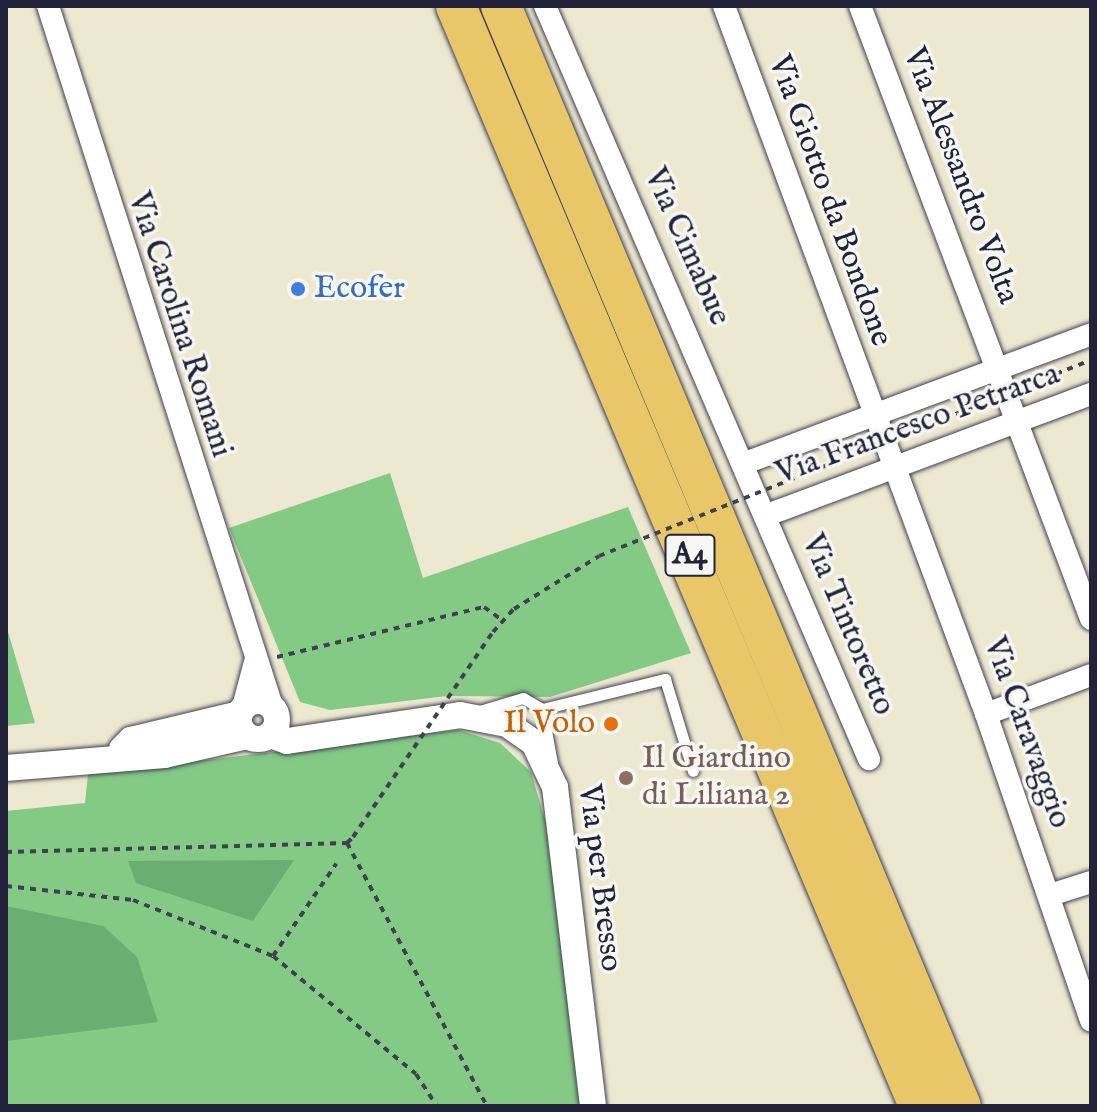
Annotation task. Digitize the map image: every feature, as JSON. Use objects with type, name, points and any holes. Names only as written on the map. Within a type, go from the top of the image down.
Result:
[{"type":"highway","name":"A4","points":[[456,6],[919,1106]]},
{"type":"highway","name":"A4","points":[[501,6],[961,1106]]},
{"type":"street","name":"Via Carolina Romani","points":[[48,6],[255,662],[266,673],[258,719]]},
{"type":"street","name":"Via Cimabue","points":[[545,6],[767,515]]},
{"type":"street","name":"Via Giotto da Bondone","points":[[724,6],[895,469]]},
{"type":"street","name":"Via Alessandro Volta","points":[[860,6],[1000,370],[1091,619]]},
{"type":"street","name":"Via Francesco Petrarca","points":[[745,463],[876,417],[1091,334]]},
{"type":"street","name":"Via Francesco Petrarca","points":[[767,515],[1091,394]]},
{"type":"street","name":"Via Caravaggio","points":[[895,469],[986,714],[1091,1020]]},
{"type":"street","name":"Via Tintoretto","points":[[767,515],[869,759]]},
{"type":"street","points":[[986,714],[1091,675]]},
{"type":"street","name":"Via per Bresso","points":[[258,719],[318,731],[469,716],[531,739],[552,775],[593,1106]]},
{"type":"street","points":[[6,768],[116,755],[131,740],[258,719]]},
{"type":"street","points":[[1050,895],[1091,882]]},
{"type":"lane","points":[[469,716],[523,698],[542,709],[665,679],[693,771]]},
{"type":"lane","points":[[542,709],[552,775]]},
{"type":"path","points":[[6,852],[347,843],[493,632],[503,621],[599,556],[1091,360]]},
{"type":"path","points":[[293,654],[484,607],[503,621]]},
{"type":"path","points":[[347,843],[487,1106]]},
{"type":"path","points":[[273,956],[336,864]]},
{"type":"path","points":[[6,886],[133,900],[273,956],[416,1074],[437,1106]]},
{"type":"green space","points":[[390,473],[423,578],[628,507],[691,653],[550,697],[447,696],[330,710],[300,702],[229,528]]},
{"type":"green space","points":[[6,625],[35,723],[6,726]]},
{"type":"green space","points":[[459,730],[500,743],[531,772],[548,830],[580,1106],[6,1106],[6,811],[85,803],[88,774]]},
{"type":"green space","points":[[294,860],[253,921],[136,883],[128,861]]},
{"type":"green space","points":[[6,906],[103,926],[137,957],[158,1022],[6,1041]]},
{"type":"place","name":"Ecofer","points":[[298,289]]},
{"type":"place","name":"Il Volo","points":[[611,724]]},
{"type":"place","name":"Il Giardino di Liliana 2","points":[[626,778]]}]
